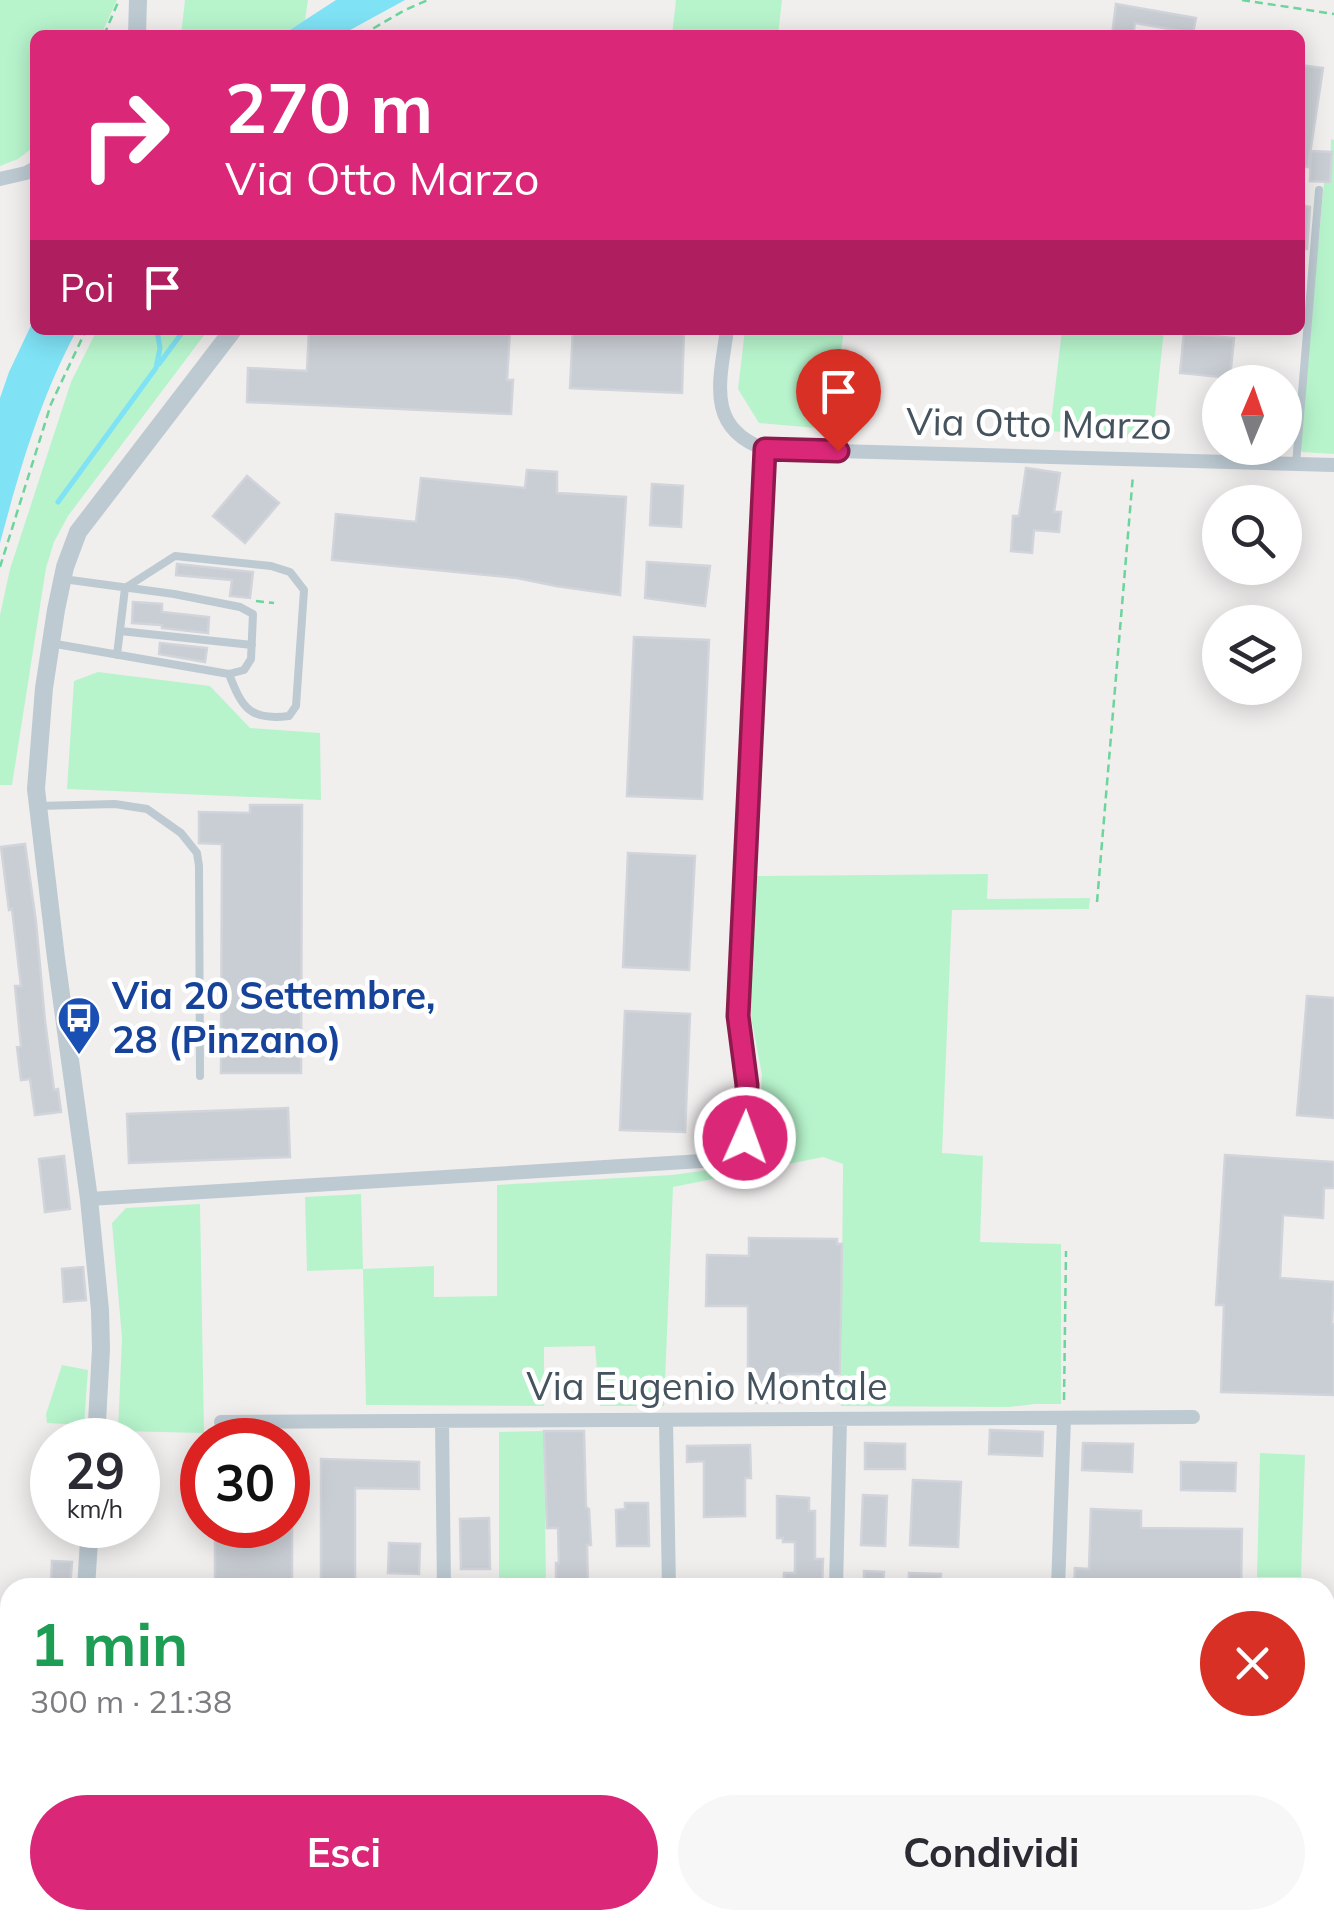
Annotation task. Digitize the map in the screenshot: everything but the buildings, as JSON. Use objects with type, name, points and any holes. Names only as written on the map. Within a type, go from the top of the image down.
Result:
[{"type":"street","points":[[135,30],[138,0]]},
{"type":"street","points":[[0,179],[30,171]]},
{"type":"street","points":[[97,1418],[101,1329],[89,1199],[36,789],[42,708],[50,643],[74,542],[86,520],[229,335]]},
{"type":"street","points":[[89,1199],[718,1160],[740,1149],[745,1138],[747,1085],[738,1016],[765,449],[733,432],[724,417],[720,387],[726,335]]},
{"type":"street","name":"Via Otto Marzo","points":[[765,449],[1202,460]]},
{"type":"street","name":"Via Otto Marzo","points":[[1302,464],[1334,466]]},
{"type":"street","name":"Via Eugenio Montale","points":[[310,1422],[1193,1417]]},
{"type":"street","points":[[1058,1578],[1064,1418]]},
{"type":"street","points":[[836,1578],[840,1419]]},
{"type":"street","points":[[666,1420],[669,1578]]},
{"type":"street","points":[[442,1421],[444,1578]]},
{"type":"street","points":[[87,1578],[89,1548]]},
{"type":"lane","points":[[1302,396],[1320,190]]},
{"type":"lane","points":[[125,588],[175,556],[270,566],[290,572],[304,590],[296,706],[289,716],[258,716],[245,707],[229,674]]},
{"type":"lane","points":[[50,643],[229,674],[244,670],[251,659],[253,614],[240,607],[63,579]]},
{"type":"lane","points":[[117,655],[125,588]]},
{"type":"lane","points":[[120,631],[252,645]]},
{"type":"lane","points":[[38,806],[115,804],[147,809],[181,832],[196,854],[200,1076]]},
{"type":"path","points":[[106,30],[119,0]]},
{"type":"path","points":[[371,30],[428,0]]},
{"type":"path","points":[[1242,0],[1334,14]]},
{"type":"path","points":[[0,567],[51,404],[84,335]]},
{"type":"path","points":[[1097,902],[1136,458]]},
{"type":"path","points":[[1064,1418],[1066,1251]]},
{"type":"green space","points":[[0,0],[117,0],[103,30],[30,30],[30,150],[0,166]]},
{"type":"green space","points":[[185,0],[308,0],[305,20],[290,30],[182,30]]},
{"type":"green space","points":[[676,0],[782,0],[779,30],[673,30]]},
{"type":"green space","points":[[1331,139],[1334,454],[1302,452],[1324,182],[1330,181]]},
{"type":"green space","points":[[94,335],[204,335],[68,516],[54,542],[46,568],[12,785],[0,785],[0,615],[10,569],[71,382]]},
{"type":"green space","points":[[744,335],[843,335],[833,408],[840,430],[759,423],[738,389]]},
{"type":"green space","points":[[1061,335],[1163,335],[1153,433],[1146,439],[1050,431]]},
{"type":"green space","points":[[98,672],[210,686],[250,728],[320,733],[321,800],[67,789],[74,681]]},
{"type":"green space","points":[[988,874],[987,899],[1090,898],[1089,909],[952,910],[942,1153],[983,1156],[980,1242],[1061,1244],[1061,1404],[841,1406],[843,1164],[823,1157],[673,1187],[664,1406],[600,1406],[595,1346],[544,1347],[544,1406],[366,1405],[363,1269],[434,1266],[434,1297],[497,1296],[497,1185],[672,1175],[732,1167],[754,1155],[759,1145],[762,1075],[748,1001],[754,876]]},
{"type":"green space","points":[[361,1194],[363,1269],[307,1271],[305,1197]]},
{"type":"green space","points":[[200,1204],[204,1418],[180,1418],[180,1432],[160,1432],[160,1418],[119,1418],[122,1338],[112,1223],[126,1208]]},
{"type":"green space","points":[[62,1365],[88,1370],[85,1418],[46,1418]]},
{"type":"green space","points":[[544,1431],[546,1578],[499,1578],[499,1432]]},
{"type":"green space","points":[[1260,1453],[1305,1455],[1301,1577],[1257,1577]]},
{"type":"water","points":[[336,0],[405,0],[350,30],[290,30]]},
{"type":"water","points":[[30,328],[30,335],[74,335],[23,461],[0,543],[0,398]]},
{"type":"waterway","points":[[58,502],[156,368],[158,335]]},
{"type":"waterway","points":[[159,364],[180,335]]},
{"type":"place","name":"Via 20 Settembre, 28 (Pinzano)","points":[[79,1056]]},
{"type":"route","points":[[745,1138],[747,1085],[738,1016],[765,449],[838,451]]}]
